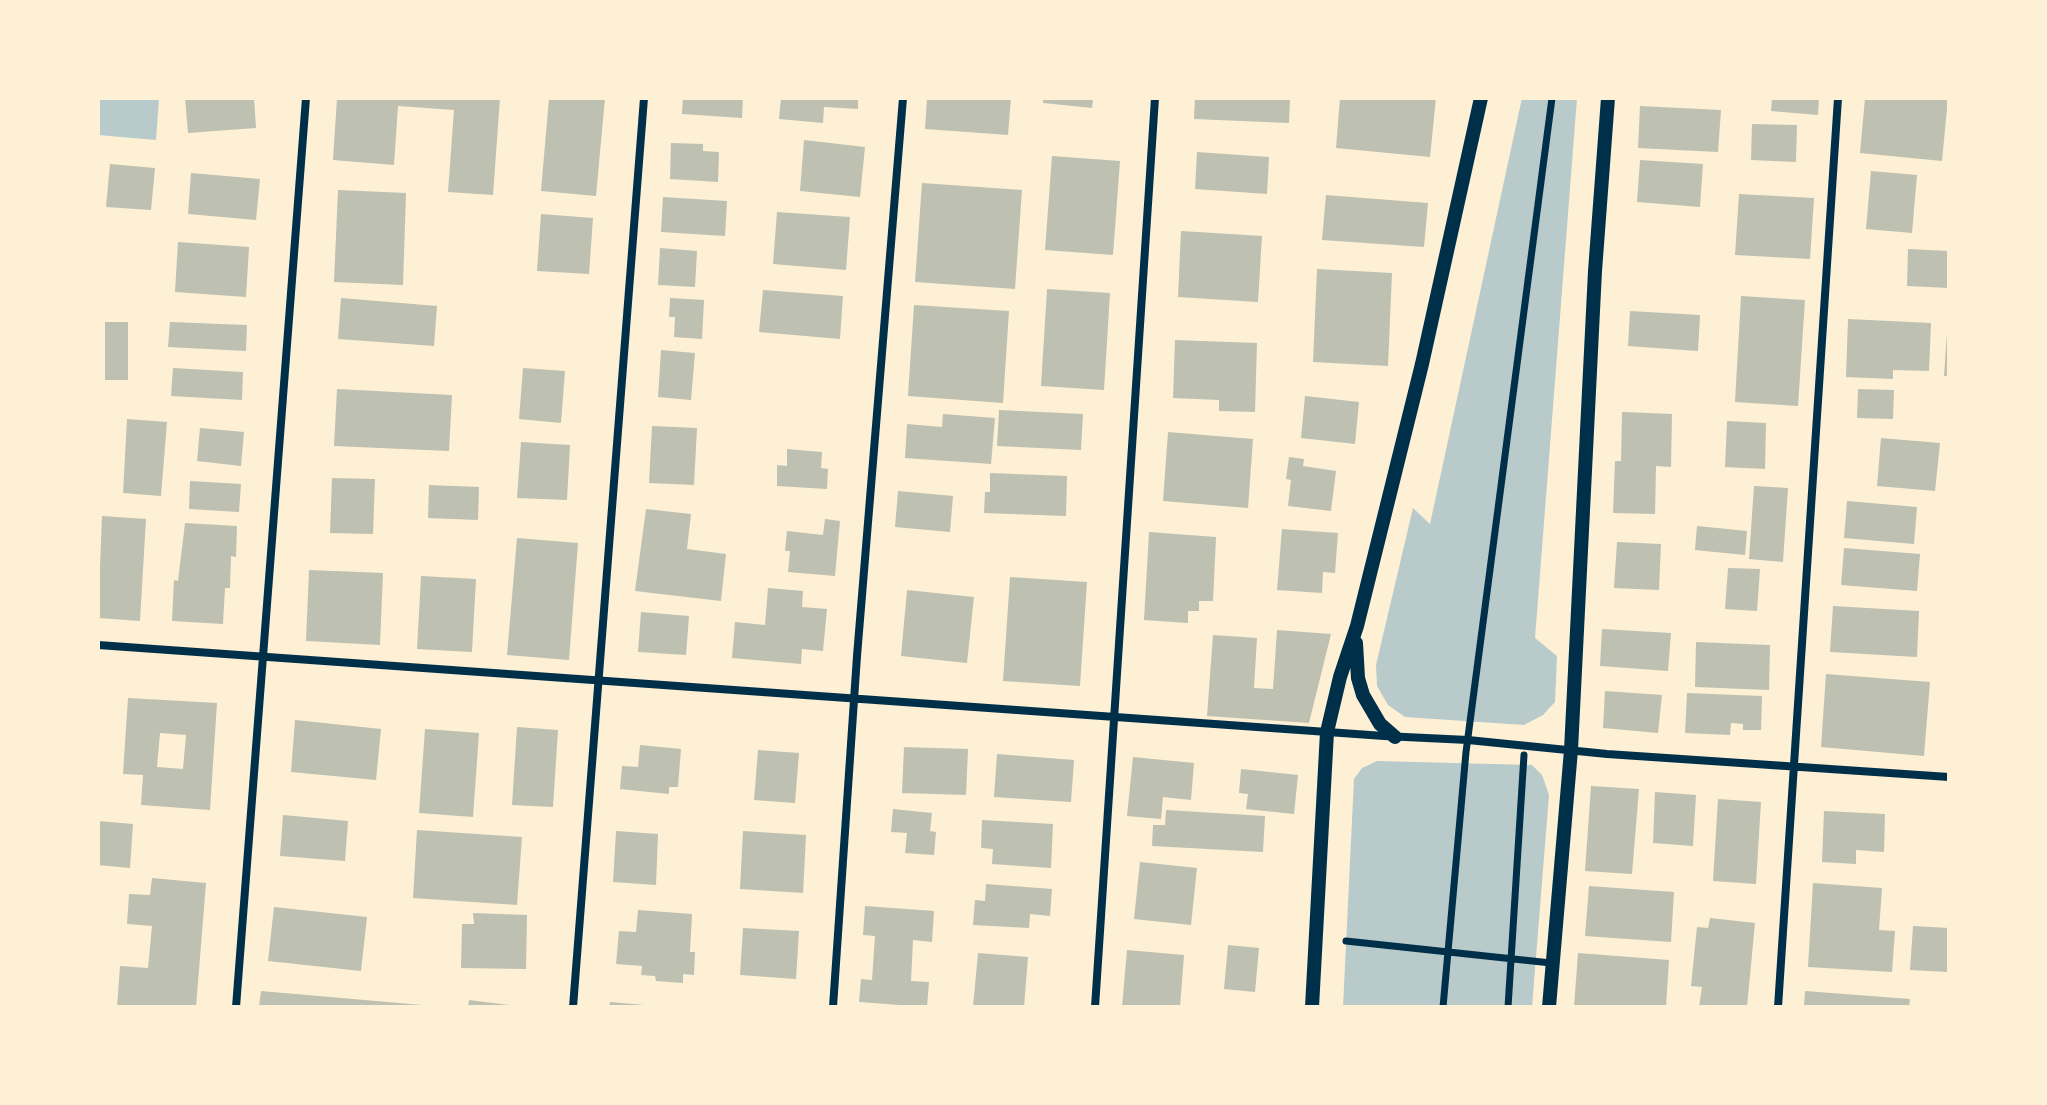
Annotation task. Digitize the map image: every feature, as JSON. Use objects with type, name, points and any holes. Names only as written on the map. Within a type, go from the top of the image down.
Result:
[{"type":"street","points":[[236,1007],[306,98]]},
{"type":"street","points":[[573,1007],[644,98]]},
{"type":"street","points":[[833,1007],[854,698],[903,98]]},
{"type":"street","points":[[1095,1007],[1155,98]]},
{"type":"street","points":[[1312,1007],[1327,732],[1340,677],[1357,626],[1422,364],[1481,98]]},
{"type":"street","points":[[1443,1007],[1456,841],[1468,740],[1552,98]]},
{"type":"street","points":[[1549,1007],[1571,750],[1595,271],[1608,98]]},
{"type":"street","points":[[1778,1007],[1838,98]]},
{"type":"street","points":[[1357,626],[1355,660],[1359,686],[1373,714],[1395,737]]},
{"type":"street","points":[[98,645],[1468,740],[1949,777]]},
{"type":"street","points":[[1508,1007],[1524,755]]},
{"type":"street","points":[[1346,941],[1551,963]]},
{"type":"shaded area","points":[[98,98],[159,98],[156,140],[98,135]]},
{"type":"shaded area","points":[[1522,98],[1577,98],[1535,638],[1557,656],[1555,702],[1543,715],[1524,725],[1405,717],[1388,705],[1377,686],[1376,665],[1413,508],[1430,524]]},
{"type":"shaded area","points":[[1377,761],[1532,765],[1542,775],[1549,795],[1532,1007],[1343,1007],[1354,779],[1362,768]]},
{"type":"building","points":[[185,98],[254,98],[256,128],[188,133]]},
{"type":"building","points":[[337,98],[500,98],[493,195],[448,192],[454,110],[398,106],[394,165],[333,160]]},
{"type":"building","points":[[549,98],[605,98],[596,196],[541,191]]},
{"type":"building","points":[[683,98],[743,98],[742,118],[682,114]]},
{"type":"building","points":[[781,98],[858,98],[858,109],[824,107],[823,123],[779,119]]},
{"type":"building","points":[[927,98],[1011,98],[1008,135],[925,129]]},
{"type":"building","points":[[1043,98],[1093,98],[1092,108],[1043,103]]},
{"type":"building","points":[[1195,98],[1290,98],[1289,123],[1194,119]]},
{"type":"building","points":[[1340,98],[1436,98],[1430,157],[1336,148]]},
{"type":"building","points":[[1772,98],[1819,98],[1818,115],[1771,111]]},
{"type":"building","points":[[1865,98],[1948,98],[1942,161],[1860,153]]},
{"type":"building","points":[[1640,106],[1721,110],[1718,152],[1638,148]]},
{"type":"building","points":[[1752,124],[1797,125],[1796,162],[1751,160]]},
{"type":"building","points":[[804,140],[865,147],[860,197],[800,191]]},
{"type":"building","points":[[671,143],[703,144],[703,151],[719,152],[718,182],[670,179]]},
{"type":"building","points":[[1197,152],[1269,157],[1267,194],[1195,189]]},
{"type":"building","points":[[1052,156],[1120,161],[1113,255],[1045,250]]},
{"type":"building","points":[[1640,160],[1703,164],[1700,207],[1637,202]]},
{"type":"building","points":[[110,164],[155,168],[151,210],[106,207]]},
{"type":"building","points":[[1871,171],[1917,175],[1912,233],[1866,229]]},
{"type":"building","points":[[191,173],[260,179],[256,220],[188,214]]},
{"type":"building","points":[[922,183],[1022,190],[1015,289],[915,282]]},
{"type":"building","points":[[338,190],[406,193],[403,285],[334,282]]},
{"type":"building","points":[[1739,194],[1814,198],[1810,259],[1735,255]]},
{"type":"building","points":[[1326,195],[1428,203],[1424,247],[1322,240]]},
{"type":"building","points":[[663,197],[727,201],[725,236],[661,232]]},
{"type":"building","points":[[777,212],[850,217],[846,270],[773,264]]},
{"type":"building","points":[[541,214],[593,218],[589,274],[537,271]]},
{"type":"building","points":[[1181,231],[1262,236],[1258,302],[1178,297]]},
{"type":"building","points":[[178,242],[249,247],[246,297],[175,292]]},
{"type":"building","points":[[660,248],[697,251],[695,287],[658,285]]},
{"type":"building","points":[[1908,249],[1949,251],[1949,288],[1907,286]]},
{"type":"building","points":[[1317,269],[1392,273],[1388,366],[1313,362]]},
{"type":"building","points":[[1047,289],[1110,293],[1104,390],[1041,386]]},
{"type":"building","points":[[763,290],[843,296],[840,339],[759,332]]},
{"type":"building","points":[[1741,296],[1805,300],[1798,406],[1735,402]]},
{"type":"building","points":[[341,298],[437,306],[434,346],[338,339]]},
{"type":"building","points":[[670,298],[704,300],[702,339],[674,337],[675,317],[669,317]]},
{"type":"building","points":[[914,305],[1009,311],[1003,403],[908,396]]},
{"type":"building","points":[[1630,311],[1700,315],[1698,351],[1628,346]]},
{"type":"building","points":[[1848,319],[1931,323],[1929,371],[1893,370],[1893,379],[1846,377]]},
{"type":"building","points":[[105,322],[128,322],[128,380],[105,380]]},
{"type":"building","points":[[170,322],[247,325],[246,351],[168,347]]},
{"type":"building","points":[[1947,333],[1949,376],[1944,376]]},
{"type":"building","points":[[1175,340],[1257,343],[1255,412],[1219,411],[1219,400],[1173,398]]},
{"type":"building","points":[[661,350],[695,353],[691,400],[658,397]]},
{"type":"building","points":[[173,368],[243,372],[242,400],[171,396]]},
{"type":"building","points":[[523,368],[565,371],[561,423],[519,419]]},
{"type":"building","points":[[337,389],[452,395],[449,451],[334,446]]},
{"type":"building","points":[[1858,389],[1894,390],[1893,419],[1857,418]]},
{"type":"building","points":[[1305,396],[1359,402],[1355,444],[1301,438]]},
{"type":"building","points":[[999,410],[1083,414],[1081,450],[997,446]]},
{"type":"building","points":[[1622,412],[1672,414],[1671,467],[1656,466],[1655,514],[1613,513],[1615,461],[1621,461]]},
{"type":"building","points":[[943,414],[995,418],[991,464],[905,458],[907,424],[942,427]]},
{"type":"building","points":[[127,419],[167,422],[161,496],[123,493]]},
{"type":"building","points":[[1727,421],[1766,423],[1765,469],[1725,467]]},
{"type":"building","points":[[652,426],[697,428],[694,485],[649,483]]},
{"type":"building","points":[[200,428],[244,432],[241,466],[197,461]]},
{"type":"building","points":[[1168,432],[1253,439],[1248,508],[1163,501]]},
{"type":"building","points":[[1881,438],[1940,443],[1935,491],[1877,486]]},
{"type":"building","points":[[521,442],[570,445],[567,500],[517,498]]},
{"type":"building","points":[[787,449],[822,452],[821,468],[828,469],[827,489],[777,486],[777,465],[787,466]]},
{"type":"building","points":[[1289,457],[1304,459],[1303,466],[1336,471],[1331,511],[1288,506],[1291,480],[1286,479]]},
{"type":"building","points":[[990,473],[1067,476],[1066,516],[984,513],[985,492],[990,492]]},
{"type":"building","points":[[332,478],[375,479],[373,534],[330,533]]},
{"type":"building","points":[[190,481],[241,484],[239,512],[189,509]]},
{"type":"building","points":[[429,485],[479,487],[478,520],[428,518]]},
{"type":"building","points":[[1754,486],[1788,488],[1783,562],[1749,559]]},
{"type":"building","points":[[898,491],[953,496],[950,532],[895,527]]},
{"type":"building","points":[[1847,501],[1917,507],[1914,544],[1844,538]]},
{"type":"building","points":[[646,509],[691,514],[687,549],[726,554],[721,601],[635,591]]},
{"type":"building","points":[[102,516],[146,519],[140,621],[98,618]]},
{"type":"building","points":[[825,519],[840,521],[835,576],[788,572],[790,551],[785,551],[787,531],[823,535]]},
{"type":"building","points":[[185,523],[237,526],[236,557],[231,556],[230,588],[225,588],[223,624],[172,621],[174,580],[178,581]]},
{"type":"building","points":[[1697,526],[1747,531],[1745,555],[1695,550]]},
{"type":"building","points":[[1282,529],[1338,533],[1335,573],[1323,572],[1322,593],[1277,590]]},
{"type":"building","points":[[1149,532],[1216,537],[1213,601],[1199,601],[1199,611],[1188,611],[1188,623],[1144,620]]},
{"type":"building","points":[[517,538],[578,543],[569,660],[507,655]]},
{"type":"building","points":[[1617,542],[1661,544],[1659,590],[1614,588]]},
{"type":"building","points":[[1844,548],[1920,554],[1917,591],[1841,585]]},
{"type":"building","points":[[1728,568],[1760,569],[1757,611],[1725,609]]},
{"type":"building","points":[[309,570],[383,573],[380,645],[306,641]]},
{"type":"building","points":[[421,576],[476,579],[472,652],[417,649]]},
{"type":"building","points":[[1010,577],[1087,582],[1080,686],[1003,681]]},
{"type":"building","points":[[768,588],[803,591],[802,607],[827,609],[823,651],[802,649],[801,664],[732,658],[735,622],[765,625]]},
{"type":"building","points":[[907,590],[974,597],[967,663],[901,656]]},
{"type":"building","points":[[1833,606],[1919,611],[1917,657],[1830,652]]},
{"type":"building","points":[[641,612],[689,616],[686,655],[638,652]]},
{"type":"building","points":[[1602,629],[1671,633],[1668,671],[1600,666]]},
{"type":"building","points":[[1277,630],[1331,634],[1309,723],[1207,716],[1213,635],[1257,638],[1254,688],[1273,689]]},
{"type":"building","points":[[1696,642],[1770,645],[1769,690],[1695,687]]},
{"type":"building","points":[[1826,674],[1930,682],[1924,756],[1821,747]]},
{"type":"building","points":[[1605,691],[1662,695],[1658,733],[1603,728]]},
{"type":"building","points":[[1687,693],[1762,696],[1761,730],[1743,730],[1743,724],[1731,723],[1730,735],[1685,733]]},
{"type":"building","points":[[128,698],[217,703],[210,810],[141,805],[143,775],[123,774]],"holes":[[[160,733],[186,735],[183,769],[157,767]]]},
{"type":"building","points":[[295,720],[381,729],[376,780],[291,772]]},
{"type":"building","points":[[517,727],[558,730],[553,807],[512,805]]},
{"type":"building","points":[[425,729],[479,733],[473,817],[419,813]]},
{"type":"building","points":[[640,745],[681,749],[678,787],[669,787],[669,794],[620,789],[622,766],[638,767]]},
{"type":"building","points":[[904,747],[968,749],[966,795],[902,793]]},
{"type":"building","points":[[758,750],[799,753],[795,803],[754,800]]},
{"type":"building","points":[[997,754],[1074,760],[1071,802],[994,797]]},
{"type":"building","points":[[1133,757],[1194,763],[1191,800],[1163,797],[1161,819],[1127,816]]},
{"type":"building","points":[[1241,769],[1298,775],[1294,814],[1246,809],[1248,794],[1239,793]]},
{"type":"building","points":[[1591,786],[1639,789],[1632,874],[1585,871]]},
{"type":"building","points":[[1655,792],[1696,795],[1693,846],[1653,843]]},
{"type":"building","points":[[1718,799],[1761,802],[1756,884],[1713,881]]},
{"type":"building","points":[[893,809],[932,813],[930,831],[936,832],[934,855],[905,853],[907,833],[891,832]]},
{"type":"building","points":[[1166,810],[1265,816],[1263,852],[1152,846],[1153,825],[1165,825]]},
{"type":"building","points":[[1824,811],[1885,814],[1884,852],[1856,850],[1856,864],[1822,862]]},
{"type":"building","points":[[283,815],[348,821],[345,861],[280,856]]},
{"type":"building","points":[[982,820],[1053,824],[1051,868],[992,864],[993,849],[981,848]]},
{"type":"building","points":[[98,821],[133,824],[130,868],[98,865]]},
{"type":"building","points":[[417,830],[522,837],[517,905],[413,898]]},
{"type":"building","points":[[616,831],[658,834],[656,885],[613,882]]},
{"type":"building","points":[[743,831],[806,835],[803,893],[740,889]]},
{"type":"building","points":[[1140,862],[1197,868],[1191,925],[1134,919]]},
{"type":"building","points":[[152,878],[206,883],[196,1007],[117,1007],[120,966],[148,968],[152,926],[127,924],[129,894],[150,895]]},
{"type":"building","points":[[1813,883],[1882,888],[1879,930],[1895,931],[1892,972],[1808,967]]},
{"type":"building","points":[[986,884],[1052,889],[1050,916],[1030,914],[1029,928],[973,925],[975,900],[985,901]]},
{"type":"building","points":[[1589,886],[1674,892],[1671,942],[1585,936]]},
{"type":"building","points":[[865,906],[934,911],[932,942],[913,940],[911,981],[929,982],[927,1007],[859,1002],[861,979],[872,980],[875,936],[863,935]]},
{"type":"building","points":[[274,907],[367,917],[361,971],[268,961]]},
{"type":"building","points":[[638,910],[692,914],[690,952],[695,952],[694,975],[683,974],[683,983],[656,981],[655,976],[641,975],[642,966],[616,964],[619,931],[636,932]]},
{"type":"building","points":[[473,913],[527,915],[526,969],[461,968],[462,924],[474,924]]},
{"type":"building","points":[[1710,918],[1755,923],[1747,1007],[1699,1007],[1702,987],[1691,986],[1697,927],[1708,928]]},
{"type":"building","points":[[1913,926],[1949,928],[1948,972],[1910,970]]},
{"type":"building","points":[[743,928],[799,931],[796,979],[740,975]]},
{"type":"building","points":[[1228,945],[1259,948],[1255,992],[1224,989]]},
{"type":"building","points":[[1127,950],[1184,955],[1180,1007],[1122,1007]]},
{"type":"building","points":[[978,953],[1028,957],[1024,1007],[973,1007]]},
{"type":"building","points":[[1578,953],[1669,960],[1666,1007],[1574,1007]]},
{"type":"building","points":[[261,991],[422,1005],[422,1007],[259,1007]]},
{"type":"building","points":[[1805,991],[1910,999],[1909,1007],[1804,1007]]},
{"type":"building","points":[[469,1000],[509,1005],[509,1007],[468,1007]]},
{"type":"building","points":[[610,1002],[645,1005],[645,1007],[609,1007]]}]
